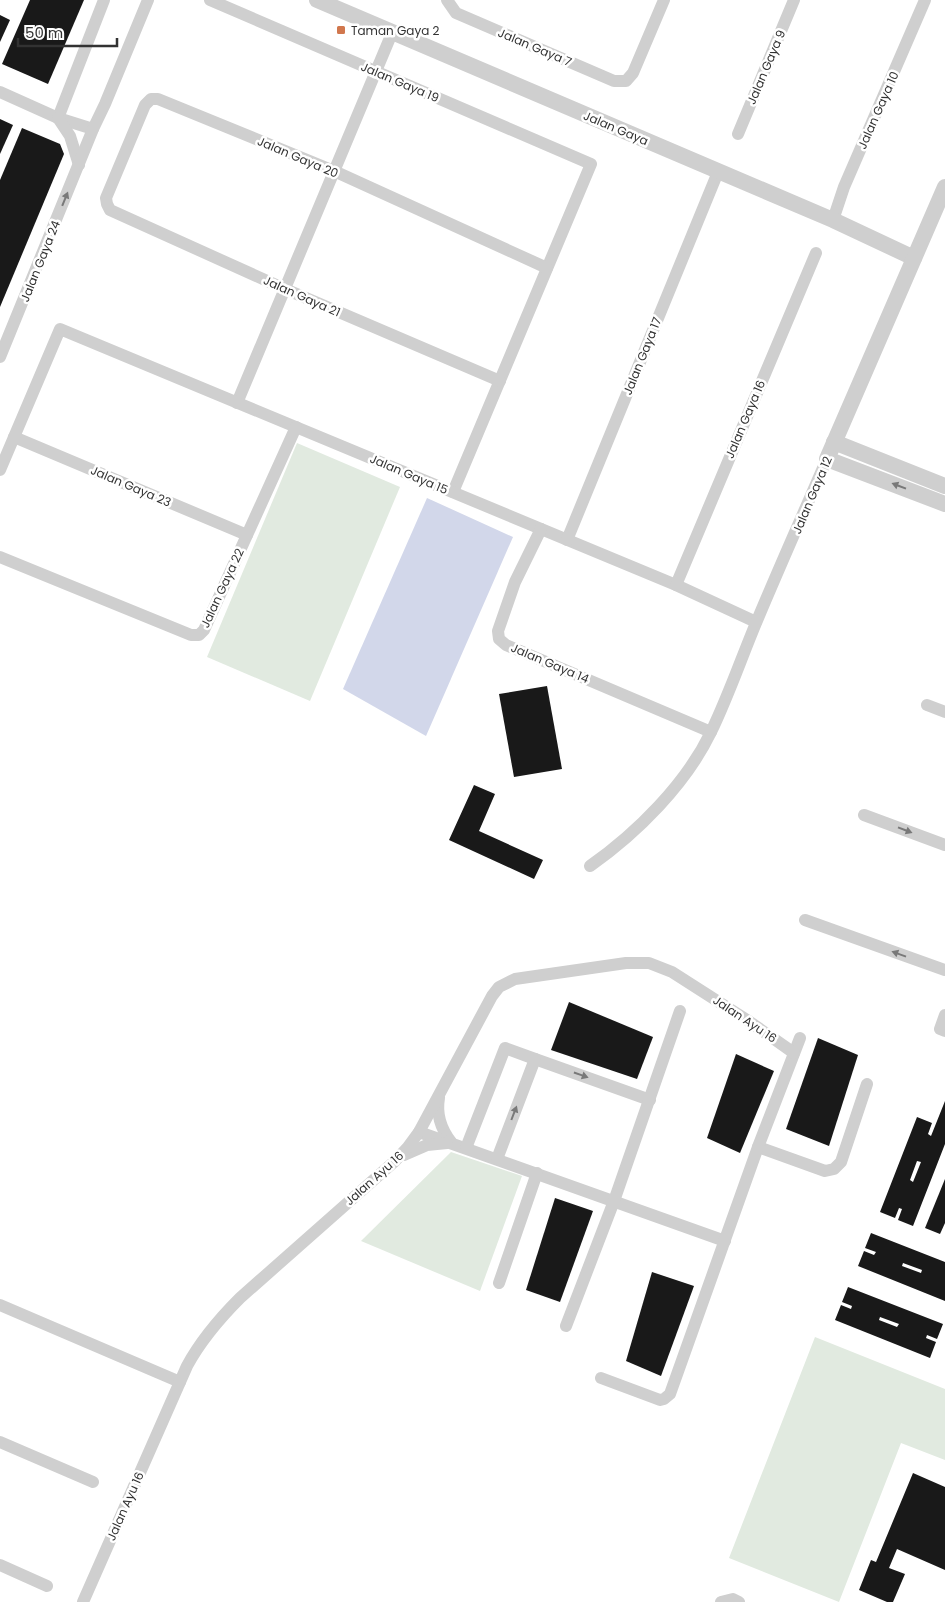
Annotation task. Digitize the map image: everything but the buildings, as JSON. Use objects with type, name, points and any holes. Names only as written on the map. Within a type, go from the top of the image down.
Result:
[{"type":"street","points":[[58,118],[104,0]]},
{"type":"street","name":"Jalan Gaya 24","points":[[0,357],[148,0]]},
{"type":"street","name":"Jalan Gaya 19","points":[[210,0],[591,164],[547,268]]},
{"type":"street","name":"Jalan Gaya","points":[[317,0],[832,220],[914,258]]},
{"type":"street","name":"Jalan Gaya 7","points":[[447,1],[456,13],[614,81],[626,81],[633,74],[664,0]]},
{"type":"street","name":"Jalan Gaya 9","points":[[738,134],[794,0]]},
{"type":"street","name":"Jalan Gaya 10","points":[[832,220],[925,0]]},
{"type":"street","points":[[237,403],[392,33]]},
{"type":"street","points":[[0,92],[58,118],[93,129]]},
{"type":"street","name":"Jalan Gaya 20","points":[[107,204],[106,198],[145,105],[154,99],[334,171],[547,268]]},
{"type":"street","points":[[58,118],[70,136],[79,165]]},
{"type":"street","name":"Jalan Gaya 17","points":[[567,540],[718,172]]},
{"type":"street","name":"Jalan Gaya 12","points":[[590,866],[640,824],[678,785],[694,763],[711,732],[756,622],[945,187]]},
{"type":"street","name":"Jalan Gaya 21","points":[[107,204],[110,210],[500,382]]},
{"type":"street","name":"Jalan Gaya 16","points":[[676,585],[816,253]]},
{"type":"street","points":[[453,492],[547,268]]},
{"type":"street","name":"Jalan Gaya 15","points":[[14,437],[60,329],[676,585],[756,622]]},
{"type":"street","name":"Jalan Gaya 22","points":[[0,557],[195,636],[198,635],[204,630],[296,427]]},
{"type":"street","points":[[0,470],[14,437]]},
{"type":"street","name":"Jalan Gaya 23","points":[[14,437],[247,535]]},
{"type":"street","points":[[834,442],[945,486]]},
{"type":"street","points":[[827,459],[945,504]]},
{"type":"street","name":"Jalan Gaya 14","points":[[541,529],[515,582],[498,631],[499,639],[506,644],[711,732]]},
{"type":"street","points":[[927,705],[945,712]]},
{"type":"street","points":[[864,815],[945,845]]},
{"type":"street","points":[[805,920],[945,970]]},
{"type":"street","name":"Jalan Ayu 16","points":[[83,1602],[180,1382],[196,1350],[220,1317],[395,1161],[408,1147],[419,1132],[492,996],[499,987],[515,979],[626,963],[649,963],[665,969],[747,1020],[794,1053]]},
{"type":"street","points":[[566,1326],[614,1202],[680,1011]]},
{"type":"street","points":[[942,1030],[945,1015]]},
{"type":"street","points":[[601,1378],[656,1399],[667,1398],[758,1147],[800,1038]]},
{"type":"street","points":[[466,1148],[506,1048],[650,1100]]},
{"type":"street","points":[[497,1159],[535,1059]]},
{"type":"street","points":[[758,1147],[825,1171],[834,1169],[840,1162],[867,1084]]},
{"type":"street","points":[[439,1094],[438,1115],[445,1134],[451,1142]]},
{"type":"street","points":[[419,1132],[725,1241]]},
{"type":"street","points":[[395,1161],[427,1145],[451,1142]]},
{"type":"street","points":[[499,1283],[537,1173]]},
{"type":"street","points":[[0,1304],[180,1382]]},
{"type":"street","points":[[0,1442],[93,1482]]},
{"type":"street","points":[[0,1565],[47,1586]]},
{"type":"street","points":[[721,1602],[733,1599],[740,1602]]},
{"type":"shaded area","points":[[297,443],[400,487],[310,701],[207,657]]},
{"type":"shaded area","points":[[451,1152],[522,1176],[480,1291],[361,1241]]},
{"type":"shaded area","points":[[815,1337],[945,1389],[945,1460],[901,1443],[839,1602],[729,1558]]},
{"type":"water","points":[[427,498],[513,537],[426,736],[343,689]]},
{"type":"place","name":"Taman Gaya 2","points":[[341,30]]}]
